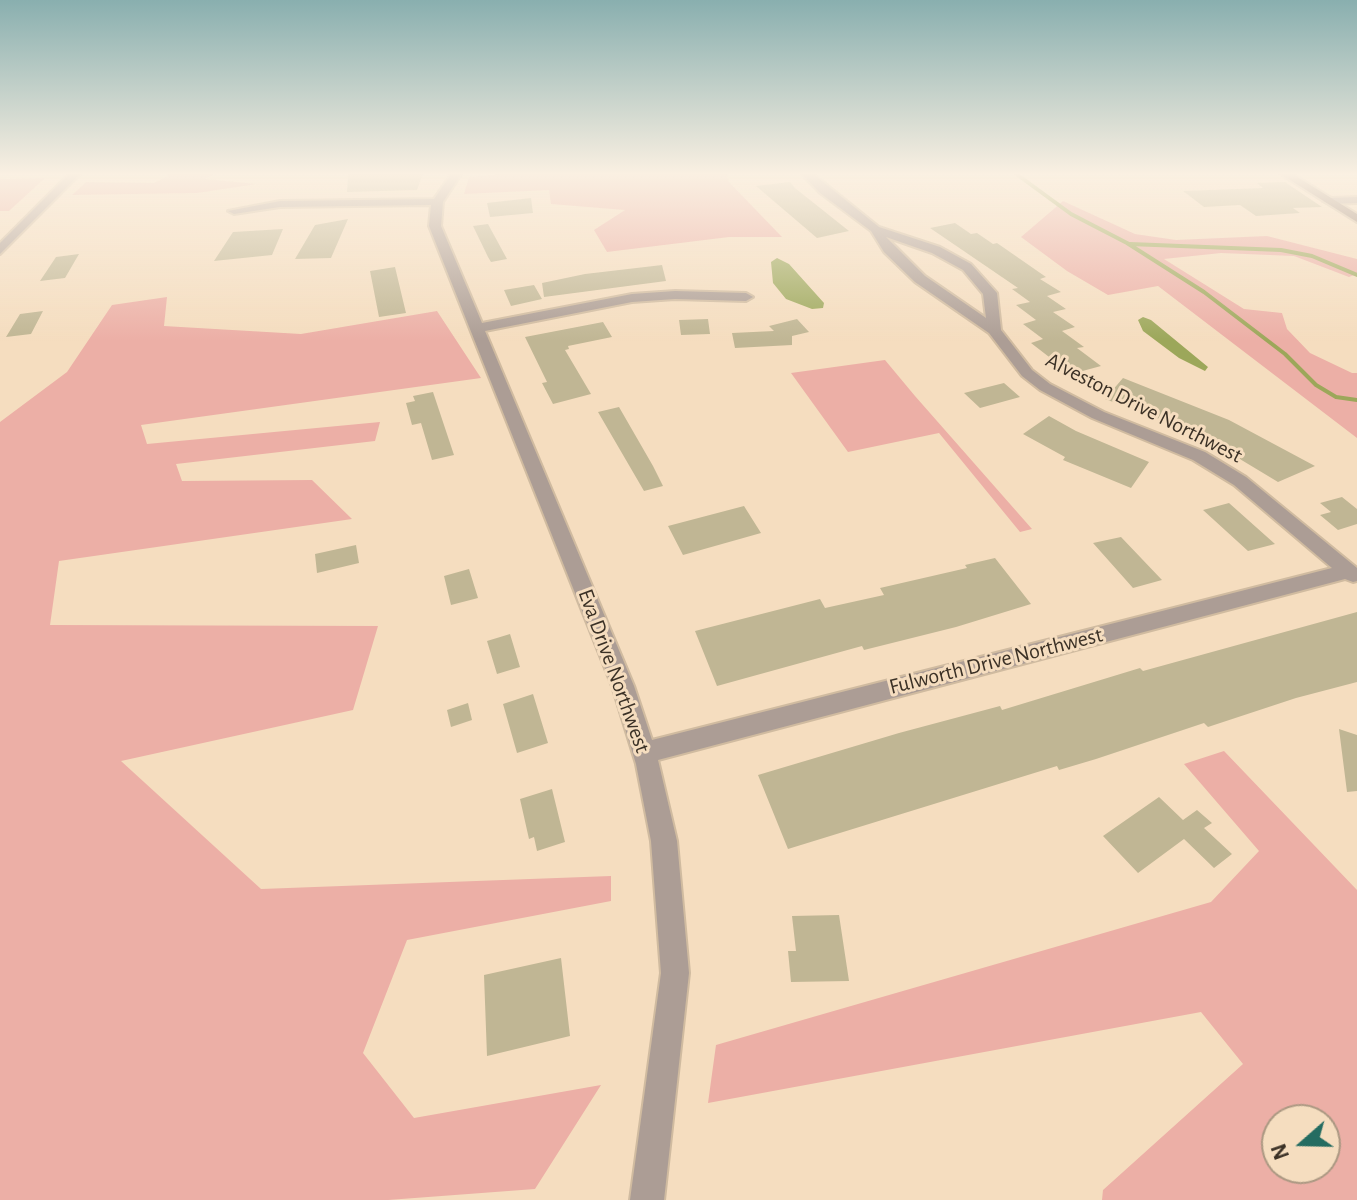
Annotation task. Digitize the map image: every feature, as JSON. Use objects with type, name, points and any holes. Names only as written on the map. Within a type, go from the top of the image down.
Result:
[{"type":"street","points":[[0,250],[21,229]]},
{"type":"street","name":"Eva Drive Northwest","points":[[436,229],[623,686],[644,753],[664,841],[675,973],[647,1200]]},
{"type":"street","name":"Alveston Drive Northwest","points":[[875,229],[888,249],[920,279],[994,330],[1027,373],[1045,387],[1098,415],[1199,456],[1240,481],[1352,574]]},
{"type":"street","name":"Alveston Drive Northwest","points":[[875,229],[936,250],[967,267],[990,293],[994,330]]},
{"type":"street","points":[[478,328],[632,298],[675,295],[746,297]]},
{"type":"street","name":"Fulworth Drive Northwest","points":[[644,753],[1352,574]]},
{"type":"shaded area","points":[[774,229],[782,237],[729,237],[607,252],[594,230]]},
{"type":"shaded area","points":[[1030,229],[1124,229],[1135,234],[1176,240],[1267,236],[1357,259],[1357,274],[1349,277],[1294,256],[1221,253],[1164,259],[1244,309],[1282,313],[1287,329],[1310,353],[1357,373],[1357,438],[1158,286],[1108,295],[1067,271],[1021,237]]},
{"type":"shaded area","points":[[777,258],[789,264],[824,303],[823,308],[812,309],[786,299],[773,283],[771,262]]},
{"type":"shaded area","points":[[167,297],[164,326],[301,334],[437,311],[481,378],[141,425],[147,444],[380,422],[375,441],[176,464],[182,481],[312,480],[352,519],[59,561],[50,625],[378,626],[353,710],[121,761],[261,889],[611,876],[611,901],[407,940],[363,1053],[414,1118],[601,1085],[535,1189],[388,1200],[0,1200],[0,422],[67,372],[112,305]]},
{"type":"shaded area","points":[[1143,317],[1151,320],[1208,367],[1205,371],[1179,358],[1143,331],[1138,320]]},
{"type":"shaded area","points":[[885,360],[1032,529],[1020,532],[939,433],[848,452],[791,373]]},
{"type":"shaded area","points":[[1224,751],[1357,890],[1357,1200],[1102,1200],[1103,1190],[1243,1064],[1201,1012],[708,1103],[716,1045],[1211,902],[1259,851],[1184,764]]},
{"type":"building","points":[[283,229],[272,255],[214,261],[233,232]]},
{"type":"building","points":[[313,229],[344,229],[331,258],[295,259]]},
{"type":"building","points":[[474,229],[491,229],[507,259],[491,262]]},
{"type":"building","points":[[806,229],[849,231],[817,238]]},
{"type":"building","points":[[931,229],[964,229],[971,234],[977,233],[1046,277],[1040,279],[1061,292],[1047,296],[1066,309],[1053,312],[1075,327],[1062,331],[1084,347],[1077,348],[1101,366],[1064,376],[1046,362],[1053,360],[1031,343],[1043,339],[1023,324],[1036,320],[1016,305],[1030,302],[1012,289],[1018,288]]},
{"type":"building","points":[[79,254],[65,278],[40,281],[56,257]]},
{"type":"building","points":[[662,265],[666,281],[544,297],[542,283],[585,274]]},
{"type":"building","points":[[395,267],[406,313],[379,317],[370,271]]},
{"type":"building","points":[[534,285],[542,299],[511,306],[504,290]]},
{"type":"building","points":[[43,311],[31,334],[6,337],[20,314]]},
{"type":"building","points":[[708,319],[710,334],[681,335],[679,320]]},
{"type":"building","points":[[797,319],[809,332],[792,336],[792,345],[735,348],[732,333],[774,331],[769,326]]},
{"type":"building","points":[[603,322],[612,337],[568,346],[569,349],[565,350],[591,394],[553,404],[542,383],[547,382],[525,337]]},
{"type":"building","points":[[1123,378],[1229,420],[1315,466],[1278,482],[1195,432],[1105,399]]},
{"type":"building","points":[[1004,383],[1020,397],[980,408],[964,393]]},
{"type":"building","points":[[433,392],[454,455],[432,460],[421,423],[412,425],[406,403],[415,401],[413,396]]},
{"type":"building","points":[[619,407],[663,486],[644,491],[598,412]]},
{"type":"building","points":[[1049,416],[1149,462],[1131,488],[1063,460],[1065,457],[1023,434]]},
{"type":"building","points":[[1342,497],[1357,509],[1357,524],[1338,530],[1320,515],[1331,512],[1320,503]]},
{"type":"building","points":[[1229,503],[1275,544],[1248,551],[1203,510]]},
{"type":"building","points":[[744,506],[761,533],[683,555],[668,526]]},
{"type":"building","points":[[1121,537],[1162,580],[1133,588],[1093,543]]},
{"type":"building","points":[[356,545],[359,563],[317,573],[315,554]]},
{"type":"building","points":[[995,558],[1031,604],[956,627],[864,650],[862,646],[717,686],[695,631],[820,599],[825,608],[884,595],[880,588],[967,568],[965,565]]},
{"type":"building","points":[[469,569],[478,598],[451,605],[444,576]]},
{"type":"building","points":[[1357,612],[1357,682],[1208,727],[1204,723],[1059,770],[1057,766],[788,849],[758,775],[899,733],[1000,706],[1002,710],[1140,668],[1143,671]]},
{"type":"building","points":[[510,634],[520,667],[497,674],[487,641]]},
{"type":"building","points":[[533,694],[548,743],[517,753],[503,704]]},
{"type":"building","points":[[468,703],[472,720],[451,727],[447,710]]},
{"type":"building","points":[[1339,729],[1357,735],[1357,791],[1347,792]]},
{"type":"building","points":[[552,789],[565,842],[537,851],[534,837],[529,839],[520,799]]},
{"type":"building","points":[[1159,797],[1183,820],[1197,810],[1212,823],[1204,828],[1232,854],[1214,868],[1184,839],[1138,873],[1103,836]]},
{"type":"building","points":[[839,915],[849,981],[791,982],[788,951],[796,951],[792,916]]},
{"type":"building","points":[[561,958],[570,1036],[487,1056],[484,975]]},
{"type":"waterway","points":[[1100,229],[1204,292],[1285,354],[1316,385],[1336,397],[1357,400]]},
{"type":"waterway","points":[[1130,244],[1281,250],[1312,256],[1357,275]]}]
